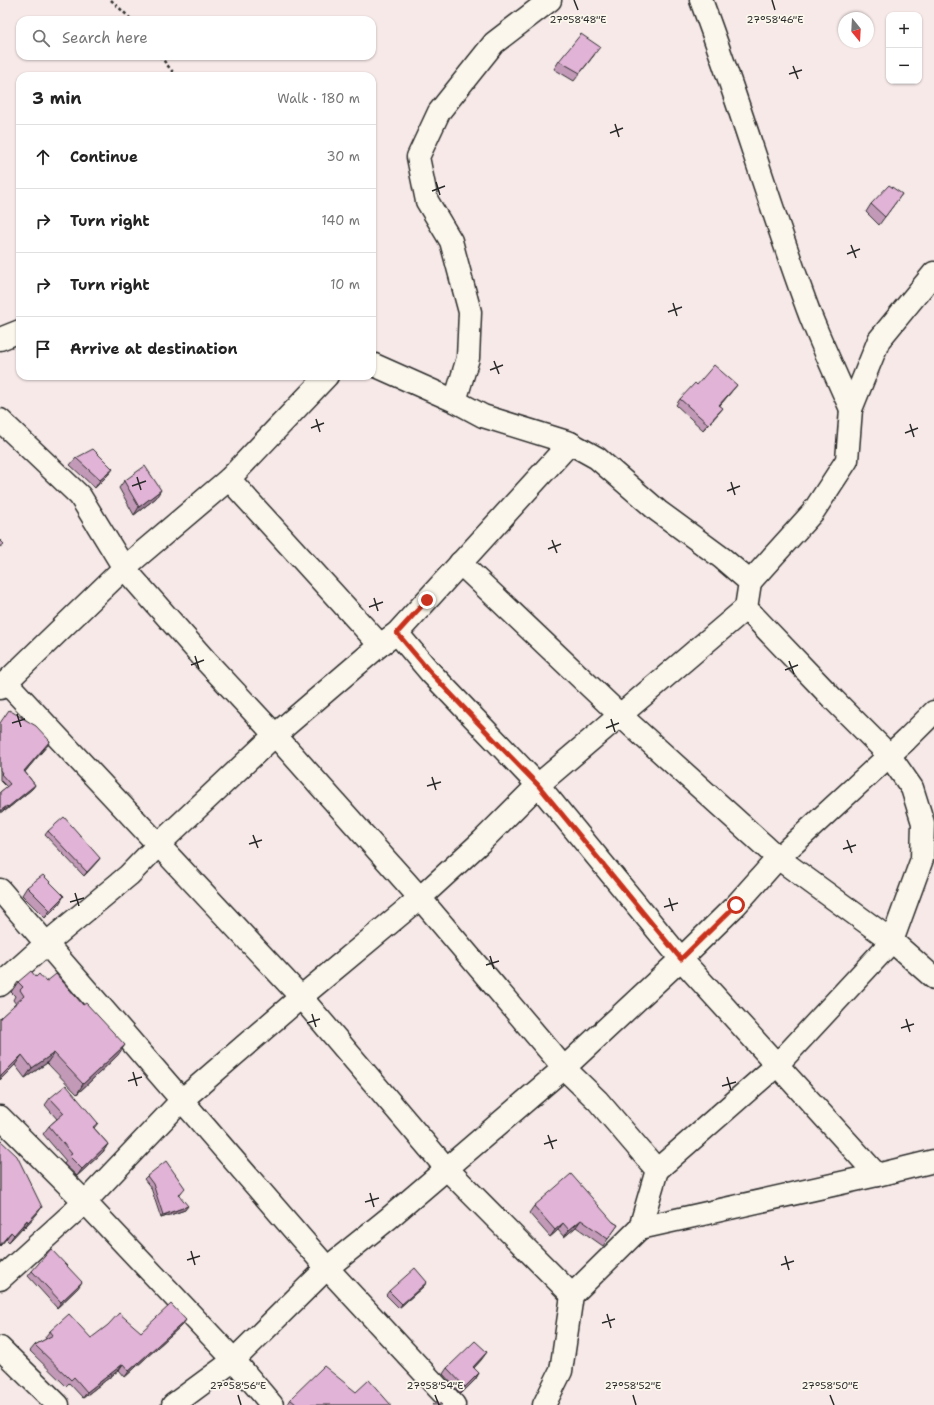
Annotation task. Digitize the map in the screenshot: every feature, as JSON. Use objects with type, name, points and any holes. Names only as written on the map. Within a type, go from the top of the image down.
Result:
[{"type":"street","points":[[455,401],[468,358],[470,312],[451,241],[426,201],[418,157],[439,112],[494,43],[550,0]]},
{"type":"street","points":[[701,0],[720,50],[775,215],[811,316],[851,409]]},
{"type":"street","points":[[0,1279],[85,1202],[182,1100],[301,997],[420,898],[482,841],[538,785],[746,608],[750,582],[813,512],[847,460],[851,409],[879,340],[934,273]]},
{"type":"street","points":[[0,339],[16,333]]},
{"type":"street","points":[[376,366],[455,401],[484,416],[570,443],[597,458],[658,511],[722,558],[750,582]]},
{"type":"street","points":[[323,380],[229,478],[124,568],[3,685],[158,845],[301,997],[446,1168],[572,1295]]},
{"type":"street","points":[[0,420],[80,496],[124,568],[420,898],[564,1068],[598,1101],[657,1170]]},
{"type":"street","points":[[0,985],[47,943],[129,875],[158,845],[275,735],[388,639],[570,443]]},
{"type":"street","points":[[229,478],[388,639],[441,683],[538,785],[681,959],[877,1175]]},
{"type":"street","points":[[460,563],[620,715],[778,858],[892,941],[934,978]]},
{"type":"street","points":[[544,1405],[561,1371],[572,1295],[640,1228],[657,1170],[777,1064],[892,941],[922,859],[923,824],[912,788],[889,755],[833,700],[746,608]]},
{"type":"street","points":[[173,1405],[234,1360],[327,1268],[389,1218],[564,1068],[681,959],[736,905],[778,858],[934,712]]},
{"type":"street","points":[[0,890],[327,1268],[454,1405]]},
{"type":"street","points":[[0,1117],[85,1202],[234,1360],[272,1405]]},
{"type":"street","points":[[640,1228],[934,1161]]},
{"type":"street","points":[[0,1348],[58,1405]]},
{"type":"path","points":[[111,0],[128,16]]},
{"type":"path","points":[[163,60],[173,72]]},
{"type":"building","points":[[581,34],[600,47],[580,73],[559,61]]},
{"type":"building","points":[[889,185],[902,194],[885,217],[871,204]]},
{"type":"building","points":[[714,365],[737,385],[719,405],[723,408],[708,424],[680,399],[695,383],[697,385]]},
{"type":"building","points":[[93,449],[113,469],[100,480],[76,458]]},
{"type":"building","points":[[145,466],[161,490],[139,507],[124,481]]},
{"type":"building","points":[[0,540],[4,544],[0,547]]},
{"type":"building","points":[[9,710],[36,726],[50,741],[24,771],[35,785],[8,807],[7,806],[0,811],[0,792],[10,784],[1,774],[2,773],[0,770],[0,723]]},
{"type":"building","points":[[64,817],[100,858],[87,872],[48,831]]},
{"type":"building","points":[[43,875],[64,896],[50,910],[27,887]]},
{"type":"building","points":[[31,971],[36,977],[39,974],[46,982],[56,974],[83,1005],[86,1003],[125,1045],[83,1084],[54,1053],[32,1068],[22,1055],[1,1076],[0,1075],[0,1018],[24,996],[20,990],[23,987],[18,982]]},
{"type":"building","points":[[66,1085],[98,1123],[93,1127],[108,1144],[82,1169],[69,1156],[72,1154],[49,1126],[64,1113],[50,1098]]},
{"type":"building","points":[[0,1140],[17,1156],[42,1207],[28,1222],[27,1220],[14,1235],[11,1232],[0,1245]]},
{"type":"building","points":[[166,1161],[185,1188],[179,1195],[188,1206],[163,1215],[153,1184],[147,1176]]},
{"type":"building","points":[[571,1174],[613,1222],[618,1225],[608,1239],[581,1220],[569,1230],[563,1223],[555,1230],[534,1206]]},
{"type":"building","points":[[51,1249],[82,1282],[61,1302],[32,1271]]},
{"type":"building","points":[[415,1268],[427,1282],[402,1304],[389,1291]]},
{"type":"building","points":[[171,1304],[186,1320],[129,1371],[123,1364],[87,1392],[74,1377],[71,1380],[35,1345],[53,1335],[50,1331],[69,1314],[91,1338],[108,1325],[119,1313],[141,1332]]},
{"type":"building","points":[[475,1341],[487,1352],[473,1367],[479,1373],[465,1387],[447,1368]]},
{"type":"building","points":[[324,1366],[356,1392],[369,1380],[391,1405],[297,1405],[290,1399]]},
{"type":"building","points":[[437,1401],[442,1405],[432,1405]]},
{"type":"route","points":[[427,600],[397,633],[430,672],[538,785],[681,959],[736,905]]}]
